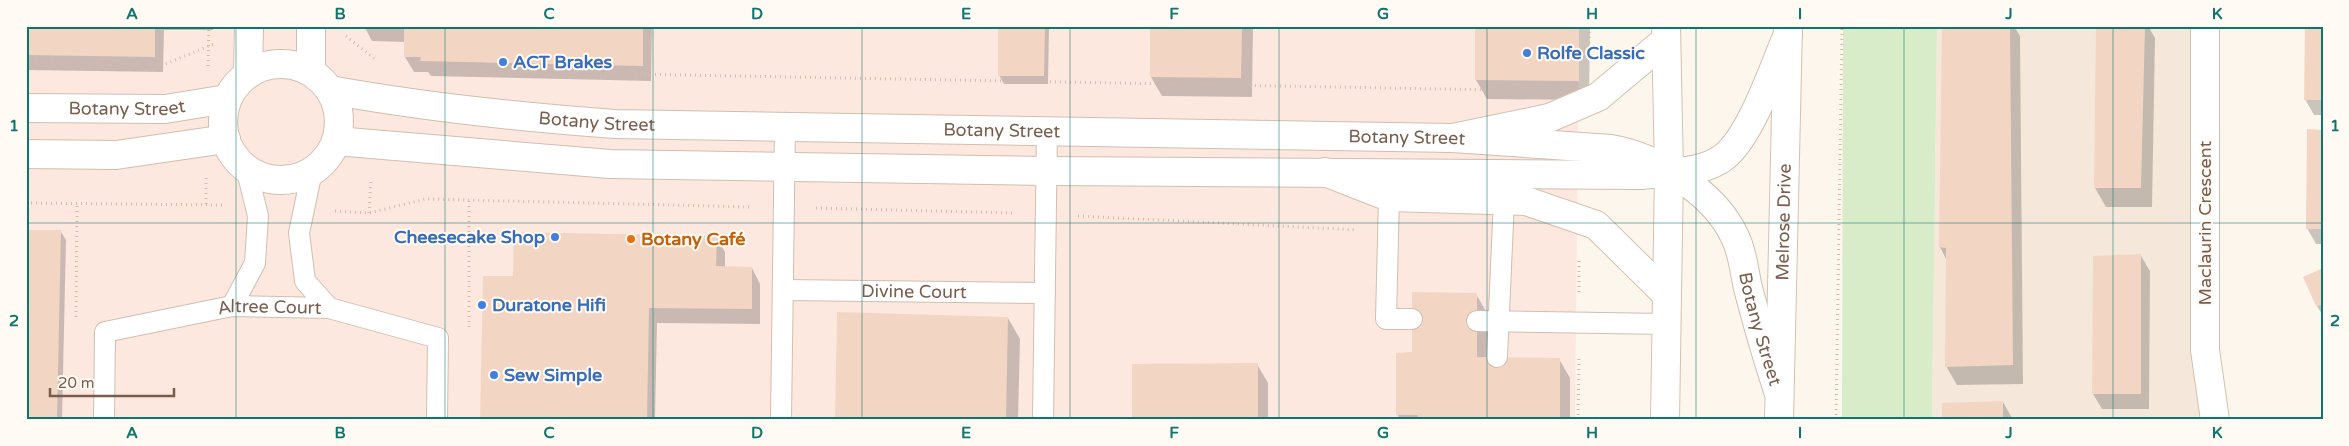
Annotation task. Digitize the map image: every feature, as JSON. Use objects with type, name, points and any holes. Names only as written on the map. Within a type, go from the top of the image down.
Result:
[{"type":"street","points":[[311,26],[311,71]]},
{"type":"street","name":"Maclaurin Crescent","points":[[2204,26],[2205,350],[2215,420]]},
{"type":"street","name":"Botany Street","points":[[336,141],[610,164],[1046,171],[1642,175],[1695,169],[1724,157],[1737,142],[1765,89],[1788,30]]},
{"type":"street","name":"Melrose Drive","points":[[1779,408],[1788,30]]},
{"type":"street","points":[[248,74],[249,33]]},
{"type":"street","points":[[1665,420],[1669,172],[1666,33]]},
{"type":"street","points":[[1454,138],[1549,118],[1598,97],[1666,33]]},
{"type":"street","points":[[279,64],[296,65],[311,71],[330,90],[339,115],[336,141],[323,163],[312,171],[296,177],[279,180],[262,176],[246,168],[237,160],[226,139],[223,119],[227,99],[236,85],[248,74],[263,67],[279,64]]},
{"type":"street","name":"Botany Street","points":[[330,90],[394,102],[536,118],[615,124],[1454,138],[1611,149],[1629,152],[1694,187],[1723,217],[1735,236],[1744,262],[1748,287],[1779,408]]},
{"type":"street","name":"Botany Street","points":[[26,108],[164,109],[227,99]]},
{"type":"street","points":[[26,154],[116,155],[226,139]]},
{"type":"street","points":[[1325,172],[1389,197],[1526,200],[1596,225],[1666,294]]},
{"type":"lane","points":[[781,420],[785,126]]},
{"type":"lane","points":[[1043,420],[1047,130]]},
{"type":"lane","points":[[232,306],[255,263],[258,216],[246,168]]},
{"type":"lane","points":[[312,171],[299,233],[302,262],[305,281],[329,308]]},
{"type":"lane","points":[[1389,197],[1386,319],[1412,319]]},
{"type":"lane","points":[[1497,358],[1504,200]]},
{"type":"lane","name":"Divine Court","points":[[783,290],[1045,293]]},
{"type":"lane","name":"Altree Court","points":[[104,420],[105,332],[232,306],[329,308],[438,338],[437,420]]},
{"type":"lane","points":[[1477,321],[1666,324]]},
{"type":"path","points":[[1836,420],[1842,26]]},
{"type":"path","points":[[26,62],[163,65],[208,44],[249,33]]},
{"type":"path","points":[[456,71],[1505,91]]},
{"type":"path","points":[[469,200],[469,330]]},
{"type":"path","points":[[76,322],[77,204]]},
{"type":"shaded area","points":[[26,26],[1579,26],[1575,420],[26,420]]},
{"type":"shaded area","points":[[1937,26],[2205,26],[2215,420],[1932,420]]},
{"type":"green space","points":[[1843,26],[1937,26],[1932,420],[1842,420]]},
{"type":"building","points":[[26,26],[155,26],[155,57],[26,55]]},
{"type":"building","points":[[404,26],[643,26],[643,66],[420,61],[421,57],[404,57]]},
{"type":"building","points":[[998,26],[1045,26],[1044,76],[998,76]]},
{"type":"building","points":[[1150,26],[1242,26],[1241,78],[1150,77]]},
{"type":"building","name":"Rolfe Classic","points":[[1475,26],[1579,26],[1579,81],[1475,80]]},
{"type":"building","points":[[1942,26],[2010,26],[2013,365],[1945,367],[1946,248],[1939,247]]},
{"type":"building","points":[[2096,26],[2145,26],[2141,188],[2094,188]]},
{"type":"building","points":[[2305,26],[2323,26],[2323,100],[2304,100]]},
{"type":"building","points":[[2307,129],[2323,130],[2323,229],[2306,229]]},
{"type":"building","points":[[26,230],[61,230],[57,420],[26,420]]},
{"type":"building","points":[[514,232],[717,236],[716,266],[752,267],[752,309],[649,308],[647,420],[480,420],[483,276],[513,276]]},
{"type":"building","points":[[2141,254],[2141,394],[2092,394],[2093,256]]},
{"type":"building","points":[[2323,268],[2323,305],[2316,306],[2303,277]]},
{"type":"building","points":[[1412,292],[1477,293],[1477,357],[1560,358],[1560,420],[1328,420],[1328,417],[1418,418],[1418,415],[1396,415],[1396,353],[1412,352]]},
{"type":"building","points":[[837,312],[1008,317],[1006,420],[835,420]]},
{"type":"building","points":[[1258,363],[1258,420],[1132,420],[1132,364]]},
{"type":"building","points":[[2003,401],[2003,420],[1942,420],[1942,403]]},
{"type":"place","name":"Rolfe Classic","points":[[1527,53]]},
{"type":"place","name":"ACT Brakes","points":[[503,62]]},
{"type":"place","name":"Cheesecake Shop","points":[[555,237]]},
{"type":"place","name":"Botany Café","points":[[631,239]]},
{"type":"place","name":"Duratone Hifi","points":[[482,305]]},
{"type":"place","name":"Sew Simple","points":[[494,375]]}]
